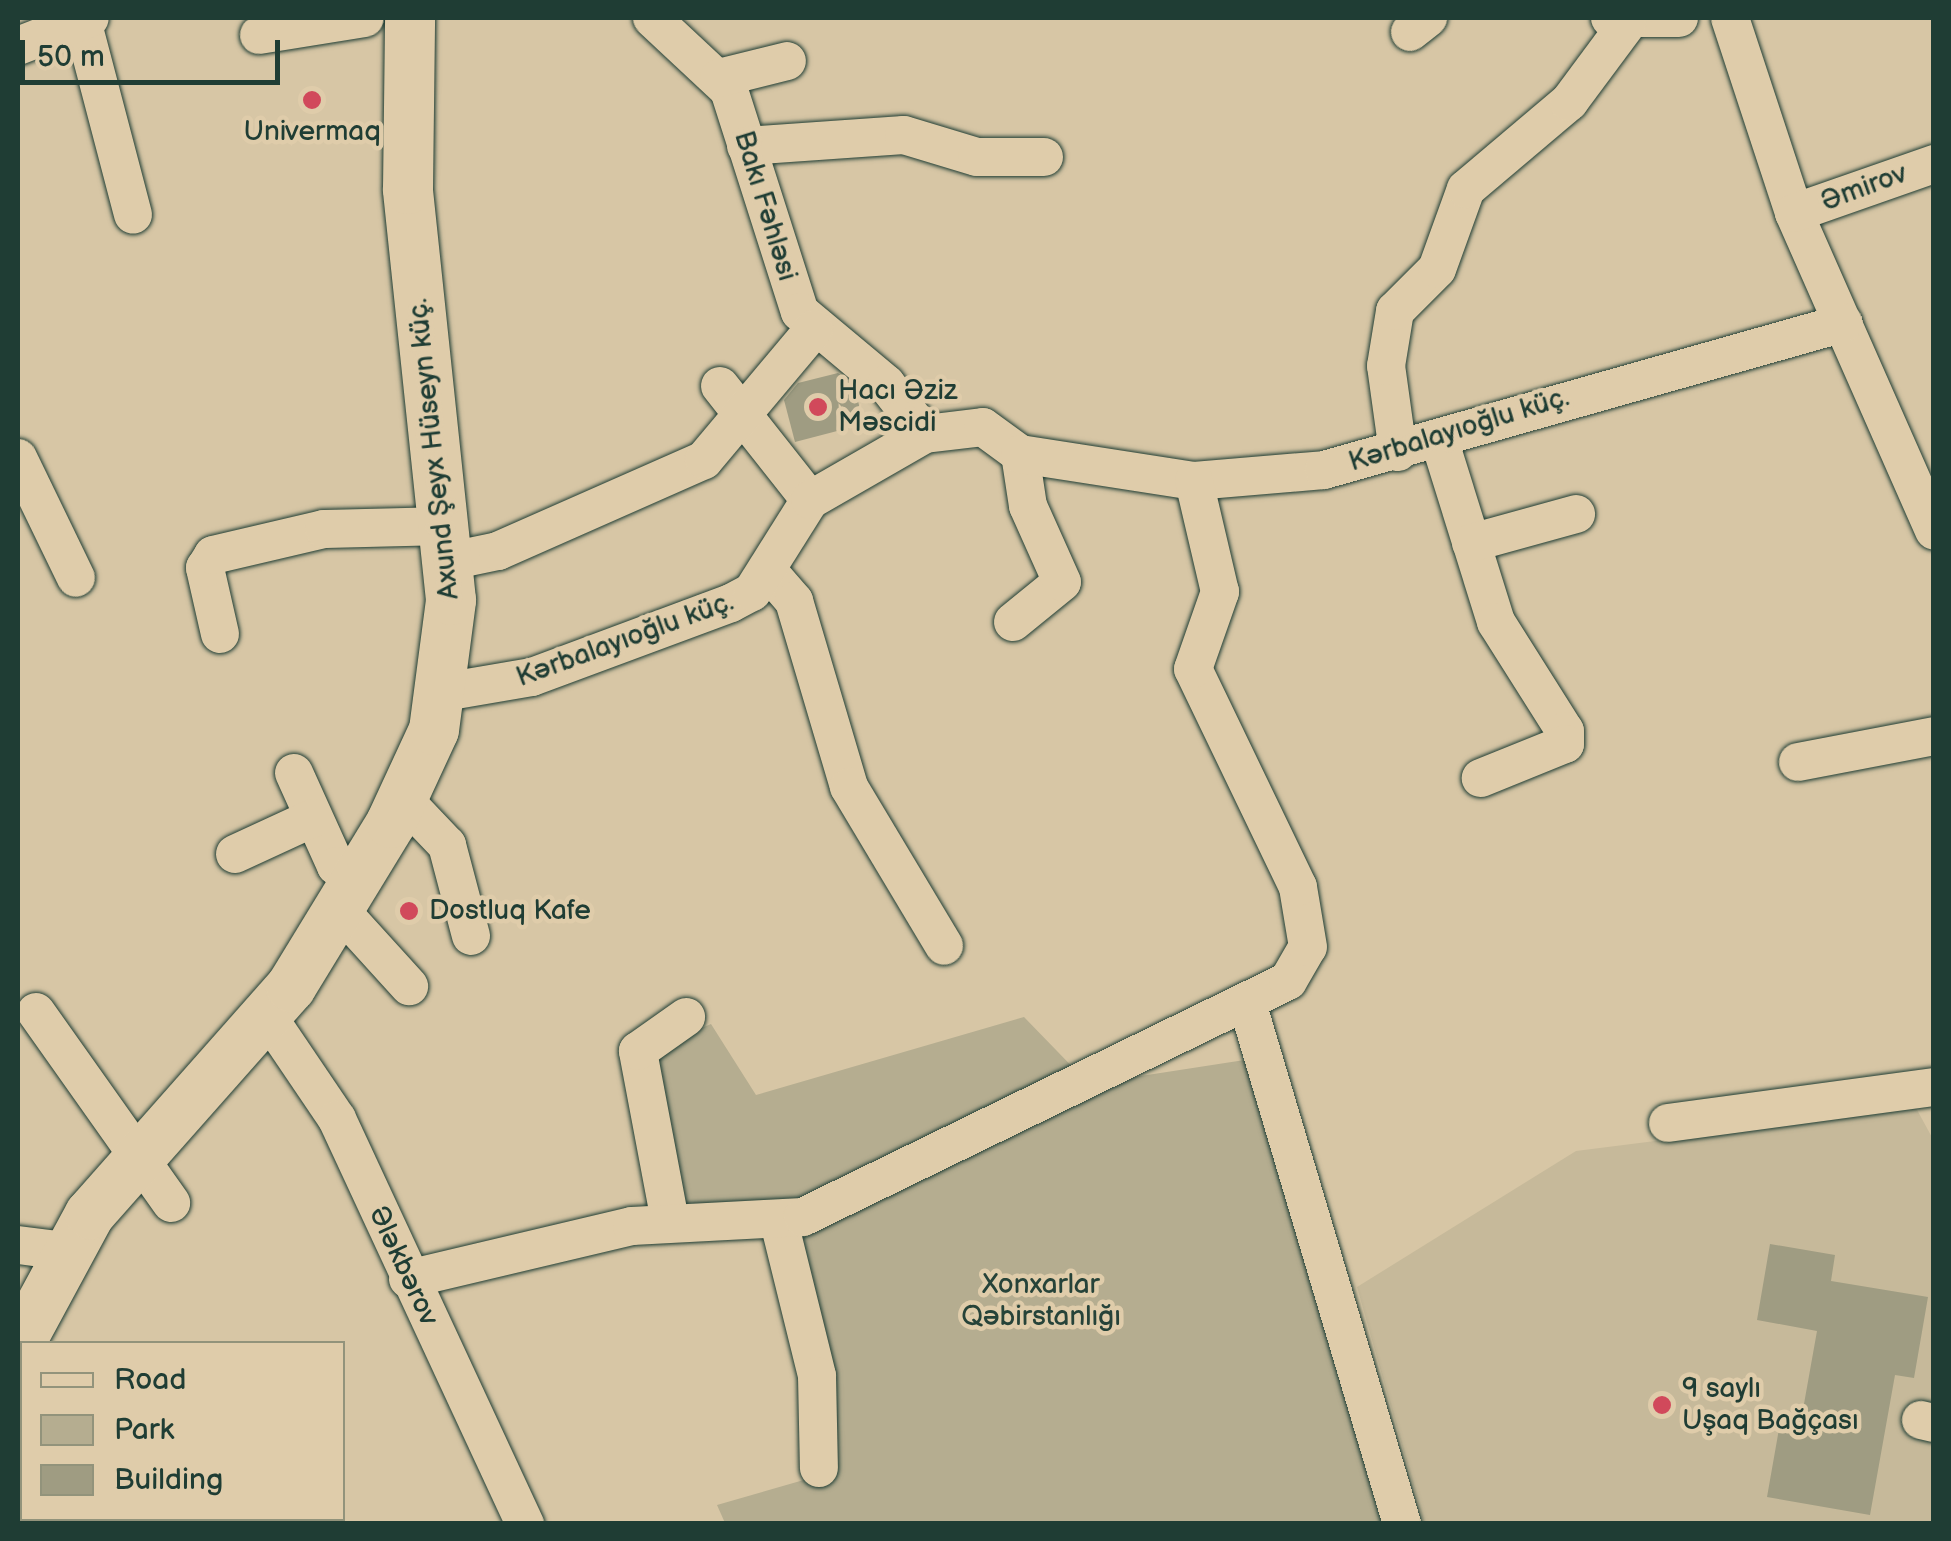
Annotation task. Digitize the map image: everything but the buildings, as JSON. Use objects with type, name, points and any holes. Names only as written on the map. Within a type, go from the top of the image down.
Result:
[{"type":"main road","name":"Axund Şeyx Hüseyn küç.","points":[[18,1347],[41,1248],[138,1159],[268,1018],[348,895],[404,798],[444,692],[448,543],[408,188],[410,18]]},
{"type":"street","points":[[259,35],[365,18]]},
{"type":"street","name":"Bakı Fəhləsi","points":[[652,18],[719,78],[746,146],[774,252],[814,329],[863,362],[925,434]]},
{"type":"street","points":[[1398,452],[1386,366],[1395,311],[1437,270],[1466,189],[1569,102],[1618,21],[1680,18]]},
{"type":"street","points":[[1730,18],[1794,213],[1925,485],[1934,530]]},
{"type":"street","points":[[18,46],[87,21],[133,215]]},
{"type":"street","points":[[719,78],[786,62]]},
{"type":"street","points":[[746,146],[904,135],[977,156],[1044,156]]},
{"type":"street","name":"Əmirov","points":[[1794,213],[1934,164]]},
{"type":"street","name":"Kərbalayıoğlu küç.","points":[[444,692],[532,677],[700,617],[752,592],[810,500],[925,434],[983,427],[1020,454],[1194,481],[1324,470],[1844,323]]},
{"type":"street","points":[[220,634],[205,568],[213,555],[324,529],[498,551],[665,483],[731,436],[768,373],[814,329]]},
{"type":"street","points":[[720,386],[810,500]]},
{"type":"street","points":[[1439,439],[1496,622],[1524,656],[1566,744],[1481,778]]},
{"type":"street","points":[[1012,622],[1062,582],[1028,506],[1020,454]]},
{"type":"street","points":[[18,458],[76,578]]},
{"type":"street","points":[[408,1279],[670,1221],[780,1222],[825,1208],[1106,1062],[1248,1006],[1300,966],[1306,914],[1193,669],[1220,592],[1194,481]]},
{"type":"street","points":[[1470,543],[1576,514]]},
{"type":"street","points":[[768,571],[794,601],[849,787],[944,946]]},
{"type":"street","points":[[1798,762],[1934,736]]},
{"type":"street","points":[[294,773],[348,895],[409,986]]},
{"type":"street","points":[[404,798],[447,845],[471,936]]},
{"type":"street","points":[[235,854],[313,818]]},
{"type":"street","points":[[1248,1006],[1402,1524]]},
{"type":"street","points":[[36,1012],[170,1203]]},
{"type":"street","points":[[670,1221],[638,1051],[686,1016]]},
{"type":"street","name":"Ələkbərov","points":[[268,1018],[336,1119],[525,1524]]},
{"type":"street","points":[[1668,1122],[1934,1087]]},
{"type":"street","points":[[780,1222],[817,1376],[819,1468]]},
{"type":"shaded area","name":"9 saylı Uşaq Bağçası","points":[[1916,1108],[1934,1141],[1933,1523],[1424,1523],[1357,1287],[1576,1151]]},
{"type":"green space","name":"Xonxarlar Qəbirstanlığı","points":[[1024,1017],[1089,1084],[1251,1059],[1386,1523],[725,1523],[717,1505],[835,1471],[788,1211],[674,1202],[647,1051],[711,1024],[756,1095]]},
{"type":"place","name":"Univermaq","points":[[312,100]]},
{"type":"place","name":"Hacı Əziz Məscidi","points":[[818,407]]},
{"type":"place","name":"Dostluq Kafe","points":[[409,911]]},
{"type":"place","name":"9 saylı Uşaq Bağçası","points":[[1662,1405]]}]
